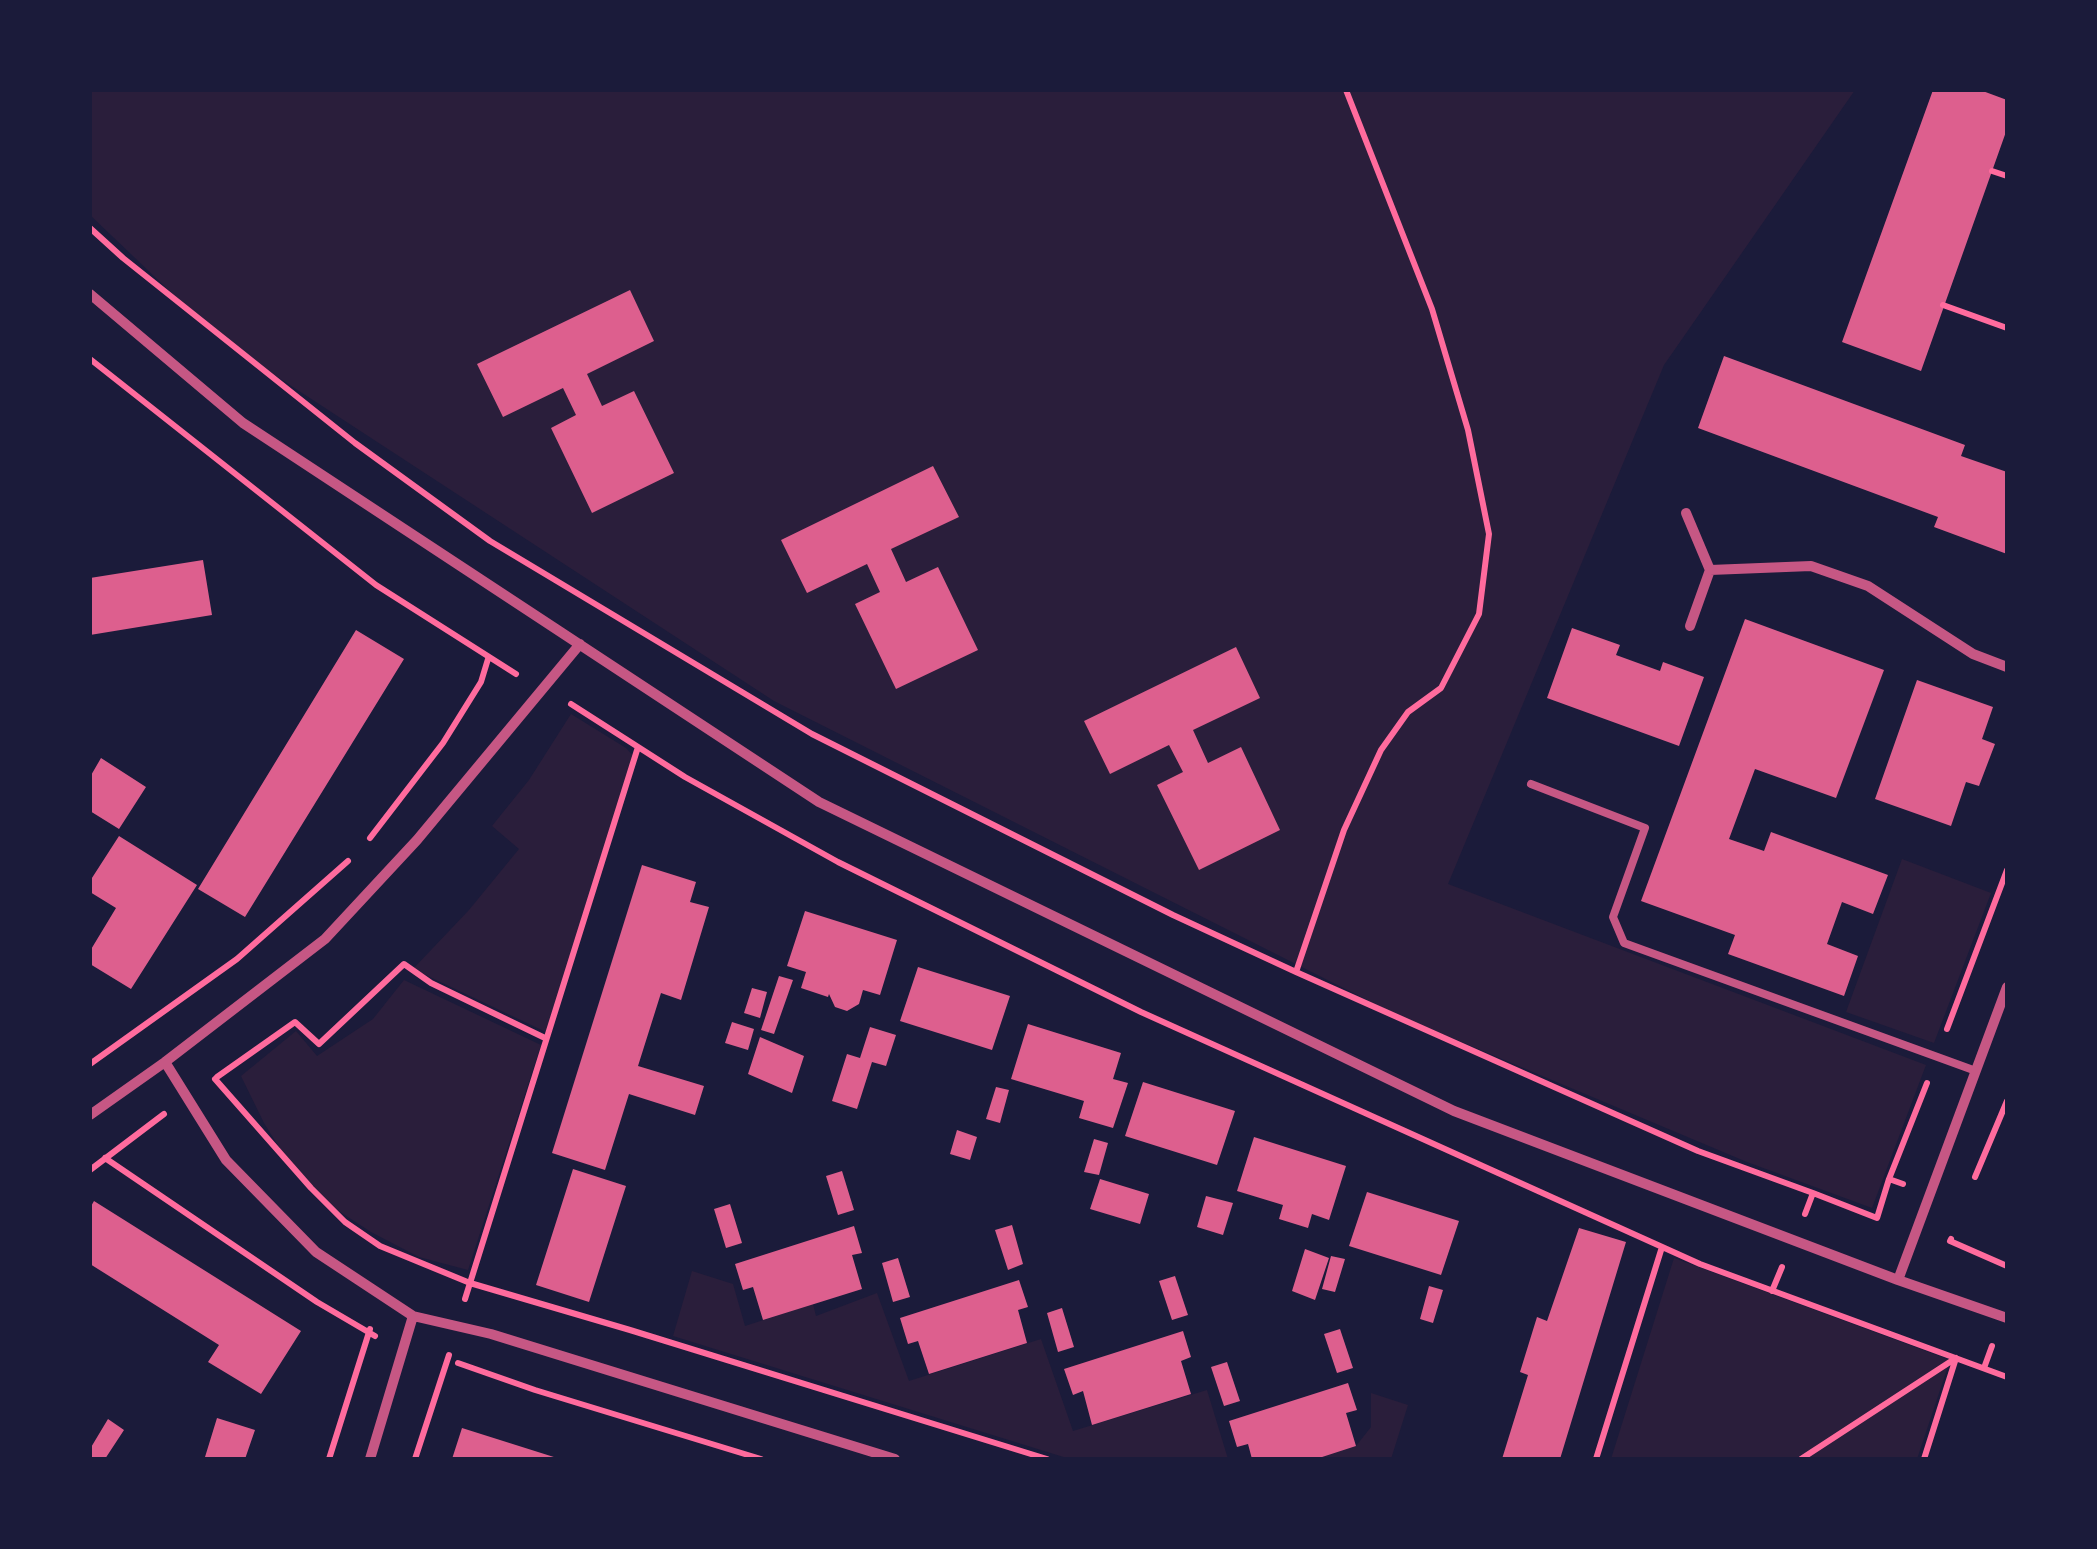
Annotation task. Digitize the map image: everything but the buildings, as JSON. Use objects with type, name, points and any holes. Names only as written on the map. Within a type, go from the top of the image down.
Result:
[{"type":"street","points":[[90,294],[243,423],[819,802],[1454,1110],[2007,1318]]},
{"type":"street","points":[[1686,512],[1710,570],[1690,626]]},
{"type":"street","points":[[1710,570],[1811,566],[1868,586],[1973,654],[2007,667]]},
{"type":"street","points":[[90,1115],[324,940],[417,840],[580,644]]},
{"type":"street","points":[[1898,1280],[2007,987]]},
{"type":"street","points":[[165,1062],[226,1160],[316,1252],[414,1316],[491,1334],[895,1459]]},
{"type":"street","points":[[370,1459],[414,1316]]},
{"type":"lane","points":[[1531,784],[1644,828],[1612,918],[1624,943],[1976,1071]]},
{"type":"path","points":[[1296,972],[1344,830],[1381,750],[1408,712],[1440,688],[1479,614],[1490,534],[1468,430],[1432,310],[1346,90]]},
{"type":"path","points":[[1992,171],[2007,176]]},
{"type":"path","points":[[90,228],[356,443],[490,541],[812,734],[1106,883],[1296,972],[1698,1151],[1813,1193],[1772,1290]]},
{"type":"path","points":[[1944,306],[2007,328]]},
{"type":"path","points":[[363,847],[443,743],[481,682],[488,658]]},
{"type":"path","points":[[415,1459],[638,747]]},
{"type":"path","points":[[90,1064],[237,959],[350,860]]},
{"type":"path","points":[[90,1170],[295,1022],[319,1044],[404,964],[431,983],[545,1038]]},
{"type":"path","points":[[217,1077],[310,1188],[346,1222],[380,1246],[470,1284],[1047,1459]]},
{"type":"path","points":[[1970,1188],[2007,1101]]},
{"type":"path","points":[[1596,1459],[1662,1246]]},
{"type":"path","points":[[329,1459],[381,1295]]},
{"type":"path","points":[[1801,1459],[1956,1358],[1924,1459]]},
{"type":"shaded area","points":[[90,90],[1855,90],[1664,365],[1448,884],[1926,1065],[1872,1208],[1747,1162],[1395,1014],[774,701],[221,340],[90,215]]},
{"type":"shaded area","points":[[571,714],[626,748],[636,759],[546,1032],[413,969],[519,849],[492,826],[529,780]]},
{"type":"shaded area","points":[[1902,859],[1991,893],[1934,1043],[1846,1012]]},
{"type":"shaded area","points":[[404,980],[541,1045],[468,1270],[419,1257],[328,1204],[289,1163],[241,1076],[296,1031],[317,1056],[373,1019]]},
{"type":"shaded area","points":[[1674,1258],[1950,1360],[1917,1459],[1611,1459]]},
{"type":"shaded area","points":[[692,1271],[733,1284],[745,1326],[813,1304],[816,1316],[877,1293],[909,1381],[1041,1339],[1073,1431],[1207,1390],[1228,1459],[1070,1459],[673,1336]]},
{"type":"shaded area","points":[[1371,1393],[1408,1405],[1391,1459],[1316,1459],[1356,1446],[1371,1427]]}]
